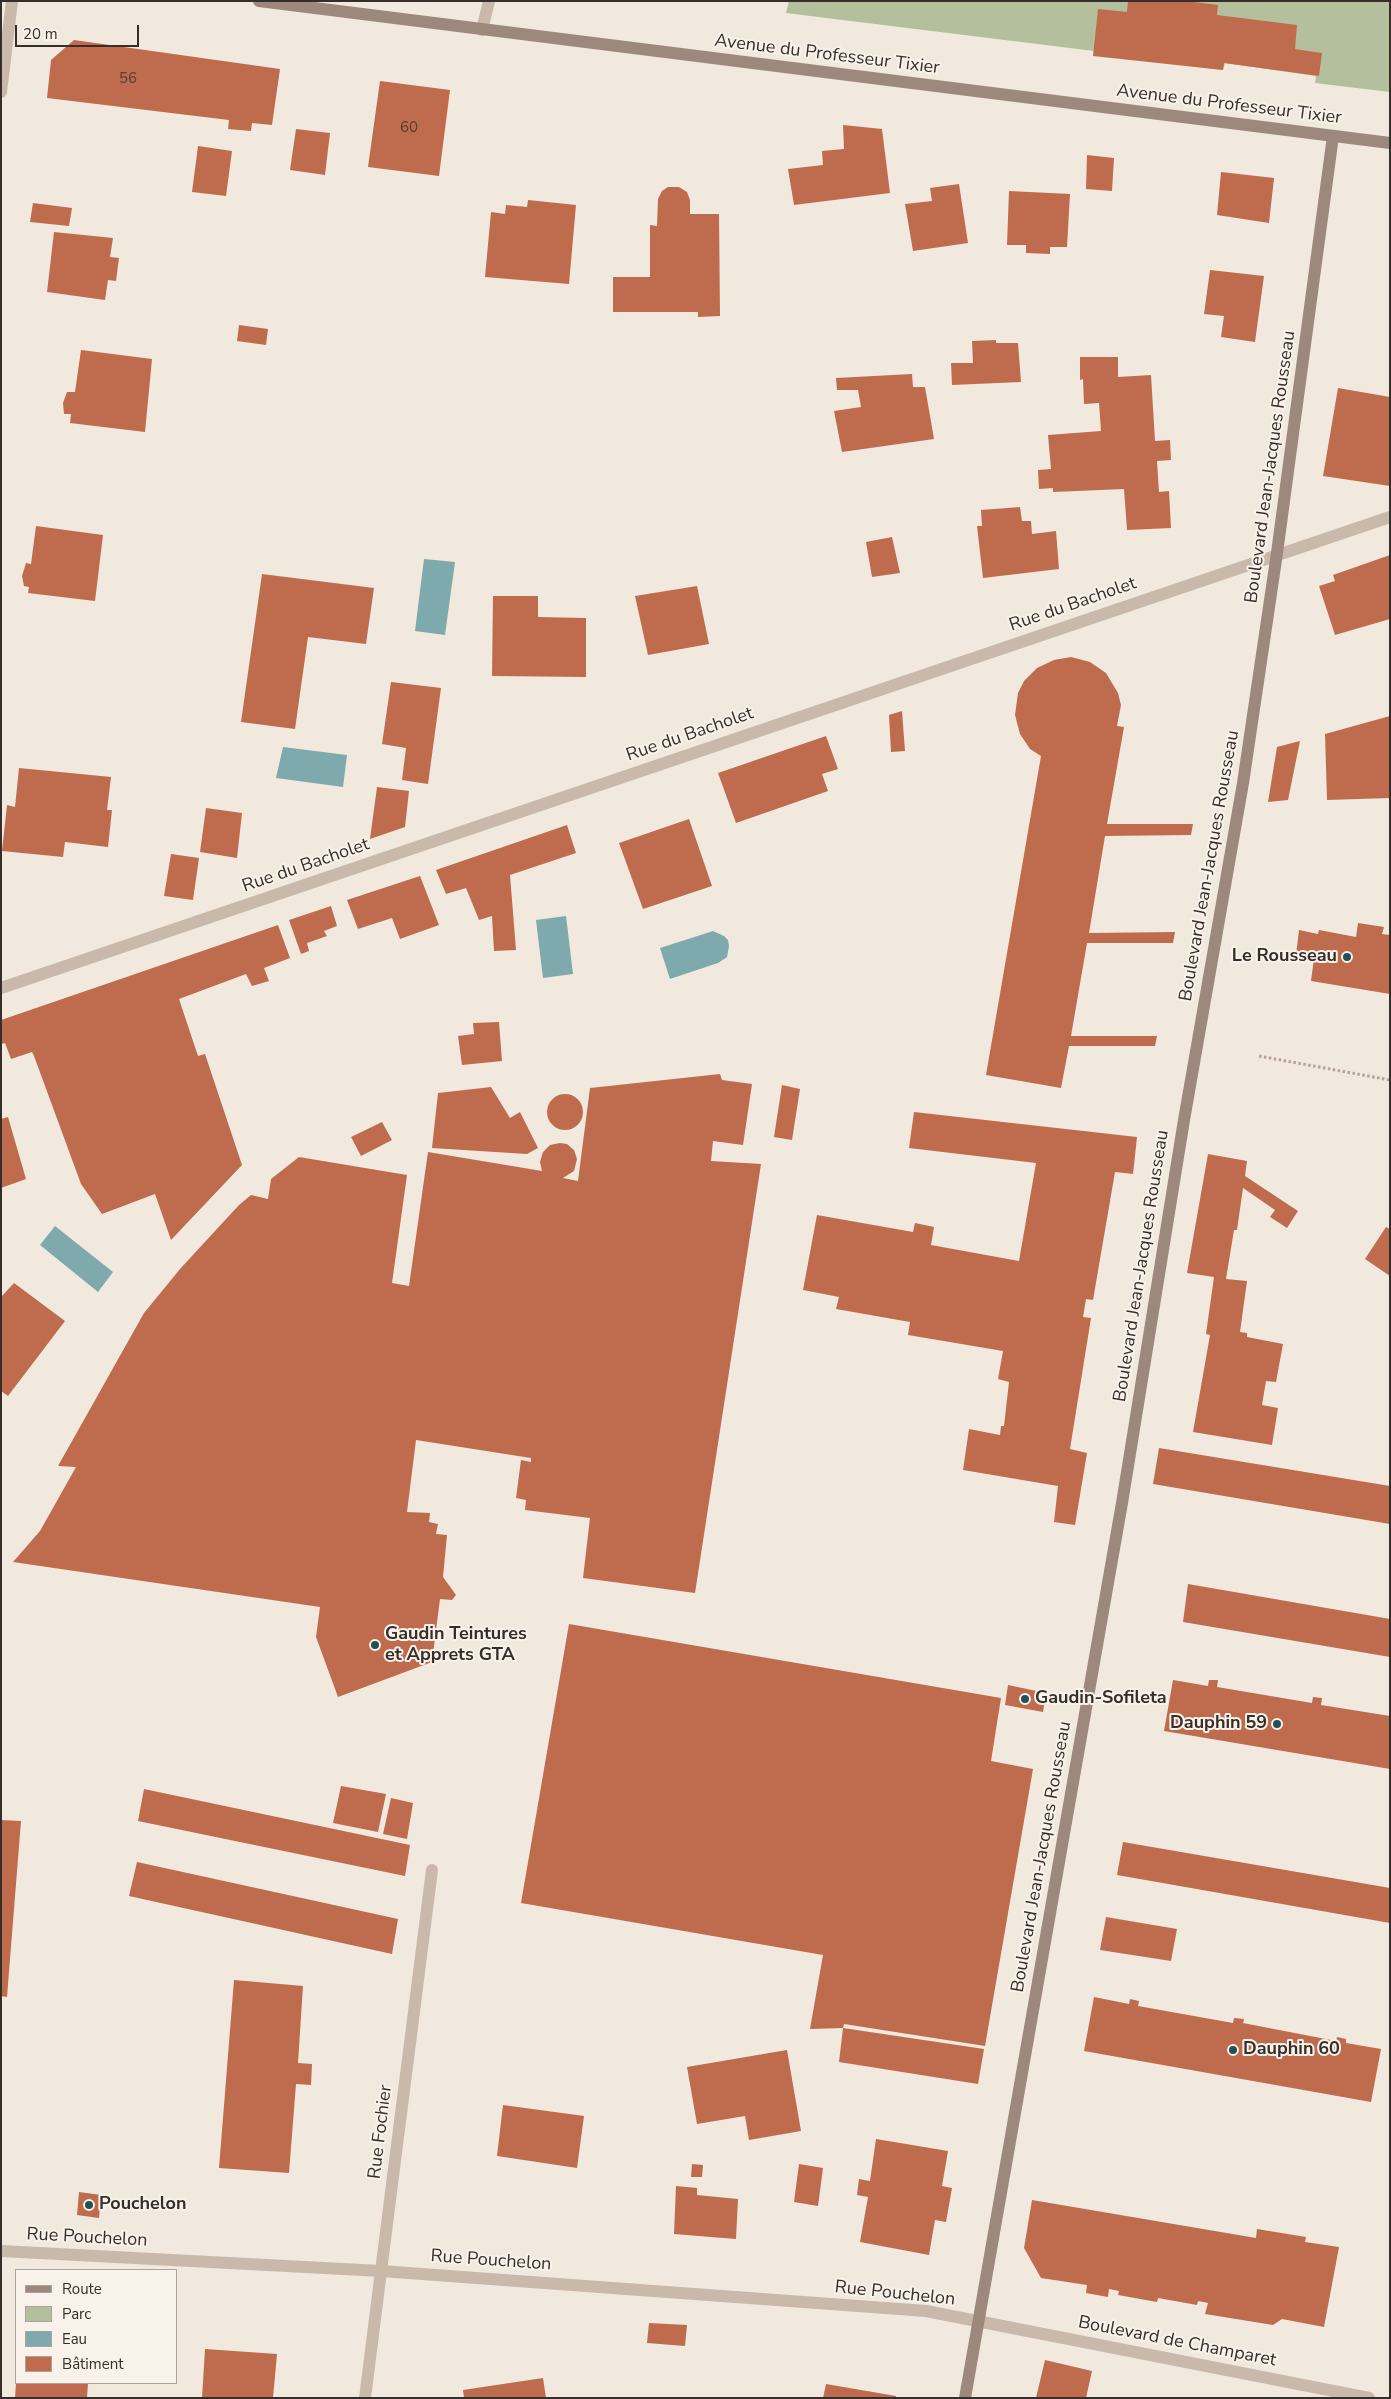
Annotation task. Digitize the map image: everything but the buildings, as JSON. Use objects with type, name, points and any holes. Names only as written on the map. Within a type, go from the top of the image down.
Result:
[{"type":"main road","name":"Avenue du Professeur Tixier","points":[[259,1],[1390,144]]},
{"type":"main road","name":"Boulevard Jean-Jacques Rousseau","points":[[965,2398],[1122,1503],[1184,1120],[1243,783],[1277,553],[1333,136]]},
{"type":"street","points":[[1,92],[12,1]]},
{"type":"street","points":[[482,30],[489,1]]},
{"type":"street","name":"Rue du Bacholet","points":[[1,988],[1277,553],[1390,517]]},
{"type":"street","name":"Rue Fochier","points":[[366,2398],[432,1870]]},
{"type":"street","name":"Rue Pouchelon","points":[[1,2251],[382,2271],[926,2311],[978,2320]]},
{"type":"street","name":"Boulevard de Champaret","points":[[978,2320],[1369,2398]]},
{"type":"path","points":[[1259,1056],[1390,1080]]},
{"type":"green space","points":[[789,1],[1390,1],[1390,92],[1315,83],[1316,76],[1225,63],[1223,70],[1122,58],[1094,51],[786,13]]},
{"type":"water","points":[[424,559],[455,562],[445,635],[415,631]]},
{"type":"water","points":[[283,747],[347,755],[343,787],[276,778]]},
{"type":"water","points":[[566,916],[573,974],[543,978],[536,920]]},
{"type":"water","points":[[713,931],[728,940],[727,957],[718,963],[670,979],[660,948]]},
{"type":"water","points":[[55,1226],[113,1272],[98,1292],[40,1245]]},
{"type":"place","name":"Le Rousseau","points":[[1347,957]]},
{"type":"place","name":"Gaudin Teintures et Apprets GTA","points":[[375,1645]]},
{"type":"place","name":"Gaudin-Sofileta","points":[[1025,1699]]},
{"type":"place","name":"Dauphin 59","points":[[1277,1724]]},
{"type":"place","name":"Dauphin 60","points":[[1233,2050]]},
{"type":"place","name":"Pouchelon","points":[[89,2205]]}]
